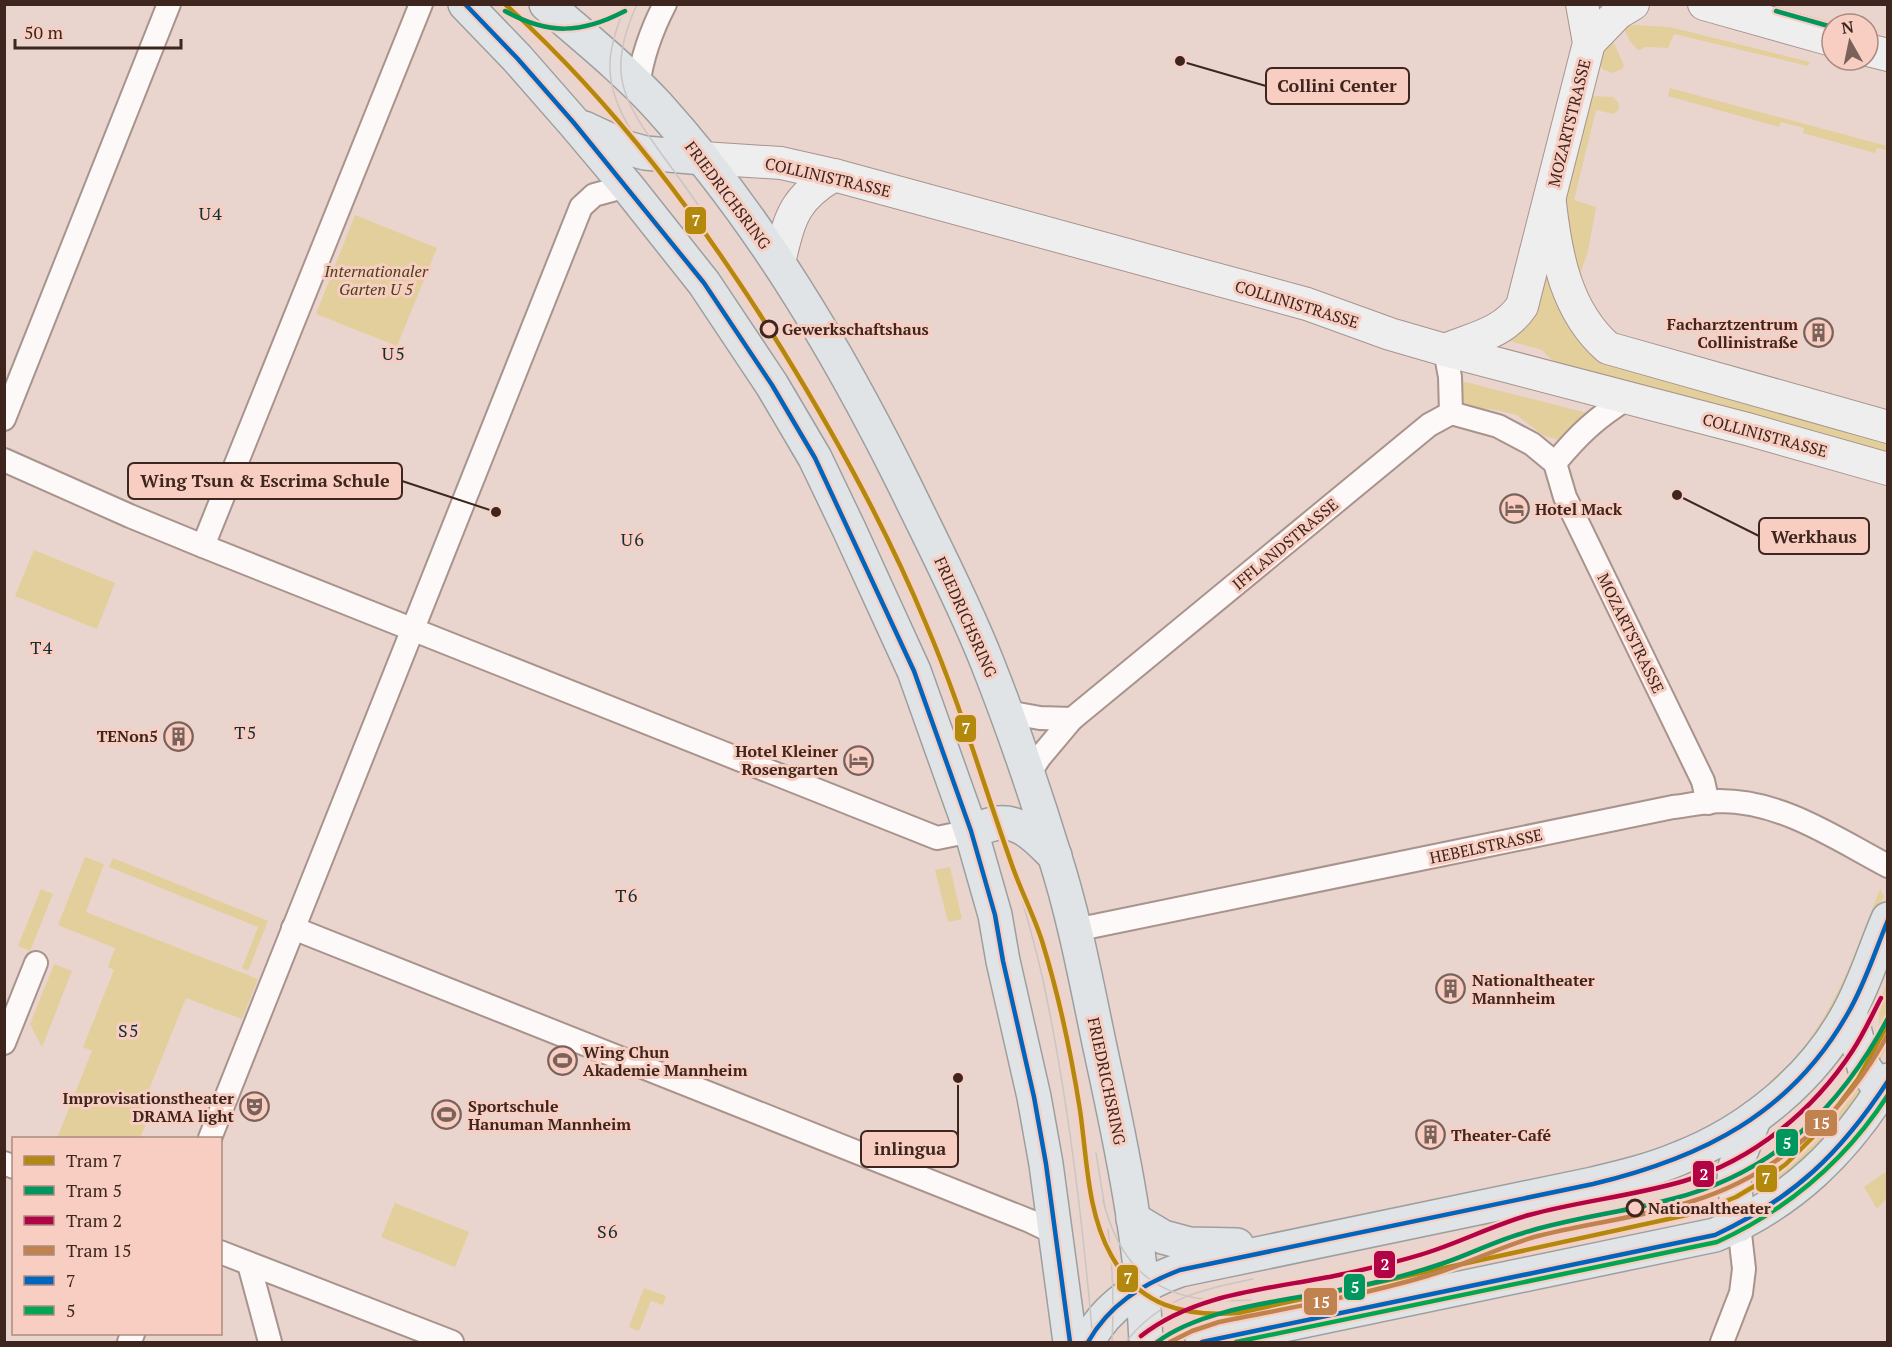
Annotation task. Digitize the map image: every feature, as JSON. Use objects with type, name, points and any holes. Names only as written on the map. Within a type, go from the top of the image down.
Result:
[{"type":"main road","points":[[465,4],[517,58],[574,123],[704,283],[772,385],[815,458],[914,670],[971,831],[995,915],[1036,1108],[1057,1234],[1070,1342]]},
{"type":"main road","name":"FRIEDRICHSRING","points":[[546,4],[638,86],[703,158],[737,201],[779,262],[877,430],[986,658],[1055,856],[1075,930],[1116,1119],[1133,1219],[1142,1287],[1146,1342]]},
{"type":"main road","points":[[574,123],[627,148],[645,153],[703,158]]},
{"type":"main road","points":[[971,831],[999,823],[1014,825],[1028,831],[1055,856]]},
{"type":"main road","points":[[1088,1342],[1092,1333],[1114,1308],[1152,1281],[1180,1270],[1593,1184],[1641,1172],[1692,1153],[1755,1117],[1797,1082],[1824,1050],[1850,1011],[1887,919]]},
{"type":"main road","points":[[1202,1342],[1686,1243],[1715,1236],[1739,1225],[1780,1201],[1822,1167],[1885,1088],[1864,1066],[1850,1011]]},
{"type":"main road","points":[[1739,1225],[1734,1180],[1735,1167],[1755,1117]]},
{"type":"main road","points":[[1133,1219],[1163,1237],[1189,1244],[1238,1245],[1260,1254]]},
{"type":"street","points":[[4,419],[169,4]]},
{"type":"street","points":[[203,546],[421,4]]},
{"type":"street","points":[[638,86],[642,60],[651,31],[665,4]]},
{"type":"street","name":"MOZARTSTRASSE","points":[[1445,350],[1498,329],[1512,320],[1522,306],[1589,43],[1582,4]]},
{"type":"street","name":"MOZARTSTRASSE","points":[[1589,43],[1617,13],[1633,4]]},
{"type":"street","points":[[1704,4],[1820,37]]},
{"type":"street","name":"COLLINISTRASSE","points":[[703,158],[781,163],[834,175],[1307,304],[1390,334],[1445,350],[1747,429],[1887,469]]},
{"type":"street","points":[[779,262],[788,226],[799,202],[818,185],[834,175]]},
{"type":"street","points":[[210,1137],[581,207],[594,195],[627,186]]},
{"type":"street","name":"MOZARTSTRASSE","points":[[1550,203],[1559,263],[1566,287],[1593,335],[1608,348],[1887,427]]},
{"type":"street","points":[[1445,350],[1450,378],[1450,413],[1498,426],[1532,444],[1555,463],[1574,440],[1599,416],[1628,398]]},
{"type":"street","name":"IFFLANDSTRASSE","points":[[1028,775],[1072,719],[1430,424],[1450,413]]},
{"type":"street","points":[[4,460],[203,546],[938,838],[971,831]]},
{"type":"street","name":"MOZARTSTRASSE","points":[[1555,463],[1565,497],[1703,781],[1708,802]]},
{"type":"street","points":[[1006,712],[1040,718],[1072,719]]},
{"type":"street","name":"HEBELSTRASSE","points":[[1075,930],[1673,807],[1708,802],[1747,803],[1781,813],[1821,828],[1887,866]]},
{"type":"street","points":[[293,928],[1030,1221],[1057,1234]]},
{"type":"street","points":[[4,1043],[36,963]]},
{"type":"street","points":[[1722,1342],[1741,1293],[1744,1269],[1739,1225]]},
{"type":"street","points":[[222,1253],[452,1342]]},
{"type":"street","points":[[249,1264],[270,1342]]},
{"type":"green space","points":[[1634,25],[1670,27],[1810,62],[1808,66],[1674,34],[1668,48],[1646,47],[1638,50],[1623,27]]},
{"type":"green space","points":[[1611,37],[1624,65],[1622,69],[1613,73],[1602,69],[1599,63]]},
{"type":"green space","points":[[1670,88],[1887,146],[1887,157],[1886,150],[1877,148],[1875,153],[1803,133],[1804,128],[1781,122],[1779,127],[1668,96]]},
{"type":"green space","points":[[1589,96],[1613,97],[1618,102],[1619,109],[1613,114],[1596,110],[1574,200],[1596,207],[1588,251],[1579,277],[1569,235],[1566,195],[1573,152]]},
{"type":"green space","name":"Internationaler Garten U 5","points":[[355,215],[437,248],[397,346],[316,314]]},
{"type":"green space","points":[[1547,269],[1574,330],[1887,436],[1887,460],[1560,368],[1542,350],[1502,339]]},
{"type":"green space","points":[[1458,380],[1591,414],[1570,434],[1559,440],[1544,436],[1517,415],[1491,409],[1476,409],[1464,403]]},
{"type":"green space","points":[[34,550],[115,583],[97,629],[15,596]]},
{"type":"green space","points":[[85,857],[104,864],[86,912],[258,979],[242,1019],[186,998],[138,1117],[147,1121],[140,1137],[57,1137],[92,1051],[83,1047],[114,970],[108,967],[115,948],[58,925]]},
{"type":"green space","points":[[113,858],[268,921],[248,971],[242,968],[258,927],[109,867]]},
{"type":"green space","points":[[950,867],[962,919],[948,922],[935,870]]},
{"type":"green space","points":[[41,889],[53,894],[30,951],[18,946]]},
{"type":"green space","points":[[1880,889],[1884,896],[1846,989],[1823,1029],[1772,1087],[1769,1082],[1792,1061],[1821,1022],[1833,1001],[1854,956]]},
{"type":"green space","points":[[54,964],[72,971],[42,1047],[30,1024]]},
{"type":"green space","points":[[1887,981],[1887,1047],[1877,1067],[1880,1000]]},
{"type":"green space","points":[[1849,1061],[1818,1099],[1794,1123],[1747,1158],[1813,1095],[1837,1067]]},
{"type":"green space","points":[[1863,1082],[1866,1088],[1827,1138],[1771,1190],[1757,1191],[1794,1163],[1823,1134]]},
{"type":"green space","points":[[1887,1171],[1887,1198],[1877,1209],[1864,1187]]},
{"type":"green space","points":[[1676,1173],[1680,1186],[1483,1228],[1481,1220]]},
{"type":"green space","points":[[395,1203],[469,1232],[455,1267],[381,1237]]},
{"type":"green space","points":[[644,1288],[666,1296],[663,1305],[651,1301],[639,1331],[629,1327]]},
{"type":"tram line","name":"7","points":[[505,4],[584,82],[620,123],[687,208],[780,346],[840,447],[877,517],[938,654],[1013,868],[1042,941],[1069,1046],[1092,1203],[1097,1221],[1111,1255],[1122,1272],[1149,1297],[1181,1310],[1199,1313],[1238,1313],[1696,1213],[1736,1197],[1786,1164],[1819,1131],[1858,1079],[1888,1024]]},
{"type":"tram line","points":[[626,4],[615,33],[610,62],[611,82],[617,102],[638,141],[689,210]]},
{"type":"tram line","points":[[637,4],[622,49],[623,85],[637,118],[703,212]]},
{"type":"tram line","name":"5","points":[[505,11],[536,24],[565,29],[594,24],[625,11]]},
{"type":"tram line","name":"5","points":[[1776,11],[1820,24]]},
{"type":"tram line","points":[[1006,844],[1040,967],[1061,1074],[1080,1208],[1093,1342]]},
{"type":"tram line","name":"2","points":[[1141,1336],[1163,1321],[1211,1301],[1399,1261],[1529,1215],[1665,1186],[1710,1172],[1758,1146],[1780,1130],[1820,1093],[1853,1050],[1881,998]]},
{"type":"tram line","name":"5","points":[[1157,1342],[1176,1330],[1222,1313],[1356,1287],[1417,1272],[1519,1234],[1654,1204],[1708,1187],[1742,1173],[1800,1133],[1825,1108],[1848,1081],[1888,1018]]},
{"type":"tram line","name":"15","points":[[1170,1342],[1192,1331],[1219,1322],[1376,1290],[1440,1272],[1534,1237],[1654,1212],[1724,1190],[1753,1175],[1807,1137],[1852,1089],[1888,1034]]},
{"type":"tram line","points":[[1096,1153],[1105,1208]]},
{"type":"tram line","points":[[1103,1200],[1112,1228],[1123,1251],[1154,1283],[1174,1292],[1197,1298],[1222,1301],[1251,1300]]},
{"type":"tram line","points":[[1108,1229],[1113,1286],[1112,1342]]},
{"type":"tram line","points":[[1126,1342],[1153,1315],[1183,1298],[1216,1287],[1253,1279]]},
{"type":"transit line","name":"7","points":[[465,4],[517,58],[574,123],[704,283],[772,385],[815,458],[914,671],[971,831],[995,915],[1046,1164],[1070,1342]]},
{"type":"transit line","name":"7","points":[[1088,1342],[1106,1317],[1127,1298],[1152,1282],[1180,1270],[1593,1184],[1671,1161],[1707,1145],[1740,1127],[1771,1105],[1799,1079],[1825,1048],[1854,1002],[1888,920]]},
{"type":"transit line","name":"7","points":[[1202,1342],[1715,1235],[1769,1206],[1813,1172],[1852,1131],[1888,1081]]},
{"type":"transit line","name":"5","points":[[1236,1342],[1717,1242],[1768,1214],[1813,1181],[1853,1141],[1888,1095]]},
{"type":"place","name":"Collini Center","points":[[1180,61]]},
{"type":"place","name":"Gewerkschaftshaus","points":[[769,329]]},
{"type":"place","name":"Facharztzentrum Collinistraße","points":[[1819,333]]},
{"type":"place","name":"Werkhaus","points":[[1677,495]]},
{"type":"place","name":"Hotel Mack","points":[[1514,509]]},
{"type":"place","name":"Wing Tsun & Escrima Schule","points":[[496,512]]},
{"type":"place","name":"TENon5","points":[[179,736]]},
{"type":"place","name":"Hotel Kleiner Rosengarten","points":[[859,760]]},
{"type":"place","name":"Nationaltheater Mannheim","points":[[1451,989]]},
{"type":"place","name":"Wing Chun Akademie Mannheim","points":[[562,1061]]},
{"type":"place","name":"inlingua","points":[[958,1078]]},
{"type":"place","name":"Improvisationstheater DRAMA light","points":[[255,1107]]},
{"type":"place","name":"Sportschule Hanuman Mannheim","points":[[447,1115]]},
{"type":"place","name":"Theater-Café","points":[[1430,1135]]},
{"type":"place","name":"Nationaltheater","points":[[1635,1208]]},
{"type":"district","name":"U4","points":[[211,214]]},
{"type":"district","name":"U5","points":[[394,354]]},
{"type":"district","name":"U6","points":[[633,540]]},
{"type":"district","name":"T4","points":[[42,648]]},
{"type":"district","name":"T5","points":[[246,733]]},
{"type":"district","name":"T6","points":[[627,896]]},
{"type":"district","name":"S5","points":[[129,1031]]},
{"type":"district","name":"S6","points":[[608,1232]]}]
